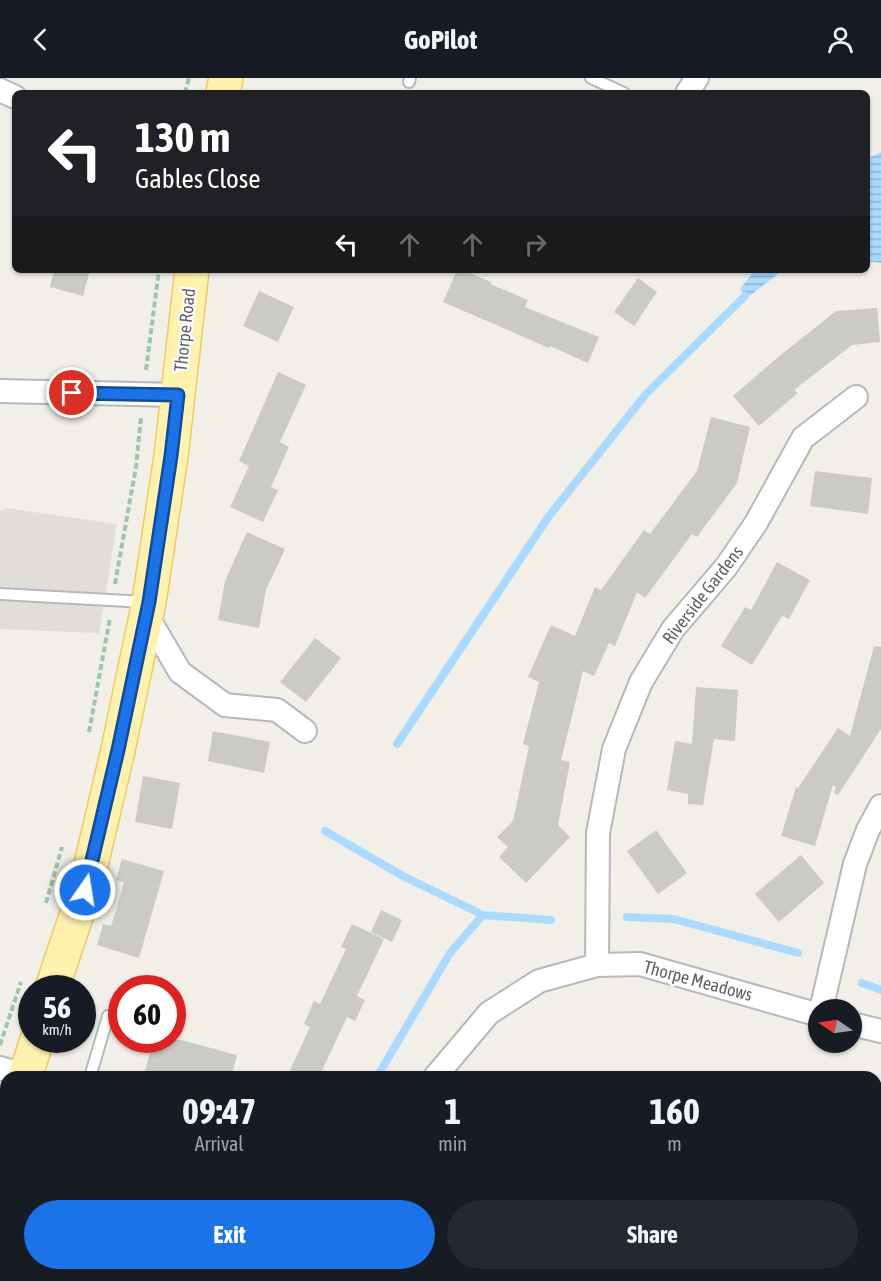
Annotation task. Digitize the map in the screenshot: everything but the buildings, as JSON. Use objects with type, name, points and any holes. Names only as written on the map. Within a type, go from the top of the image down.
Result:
[{"type":"main road","name":"Thorpe Road","points":[[41,975],[85,890],[118,750],[147,608],[171,456],[192,273]]},
{"type":"main road","points":[[19,1071],[29,1053]]},
{"type":"street","points":[[0,391],[178,395]]},
{"type":"street","name":"Riverside Gardens","points":[[597,965],[598,833],[614,749],[641,682],[673,629],[726,567],[756,523],[803,438],[856,397]]},
{"type":"street","points":[[147,608],[180,672],[225,705],[278,710],[305,731]]},
{"type":"street","points":[[824,999],[855,864],[868,830],[881,806]]},
{"type":"street","name":"Thorpe Meadows","points":[[440,1071],[489,1013],[540,981],[597,965],[640,964],[808,1012]]},
{"type":"street","points":[[862,1026],[881,1031]]},
{"type":"lane","points":[[591,78],[617,90]]},
{"type":"lane","points":[[0,594],[114,600],[147,608]]},
{"type":"lane","points":[[92,1071],[108,1016]]},
{"type":"path","points":[[87,740],[114,600],[116,574],[136,467],[159,273]]},
{"type":"path","points":[[46,905],[64,839]]},
{"type":"path","points":[[0,1045],[18,1015]]},
{"type":"shaded area","points":[[6,508],[117,524],[99,633],[0,629],[0,511]]},
{"type":"water","points":[[881,152],[881,263],[870,261],[870,158]]},
{"type":"water","points":[[753,273],[779,273],[747,298],[740,289]]},
{"type":"waterway","points":[[397,744],[549,516],[646,394],[745,296]]},
{"type":"waterway","points":[[325,831],[403,876],[483,915]]},
{"type":"waterway","points":[[381,1071],[450,953],[483,915],[551,920]]},
{"type":"waterway","points":[[627,917],[674,919],[798,953]]},
{"type":"waterway","points":[[862,983],[881,990]]},
{"type":"route","points":[[72,393],[178,395],[149,602],[118,750],[85,890]]}]
